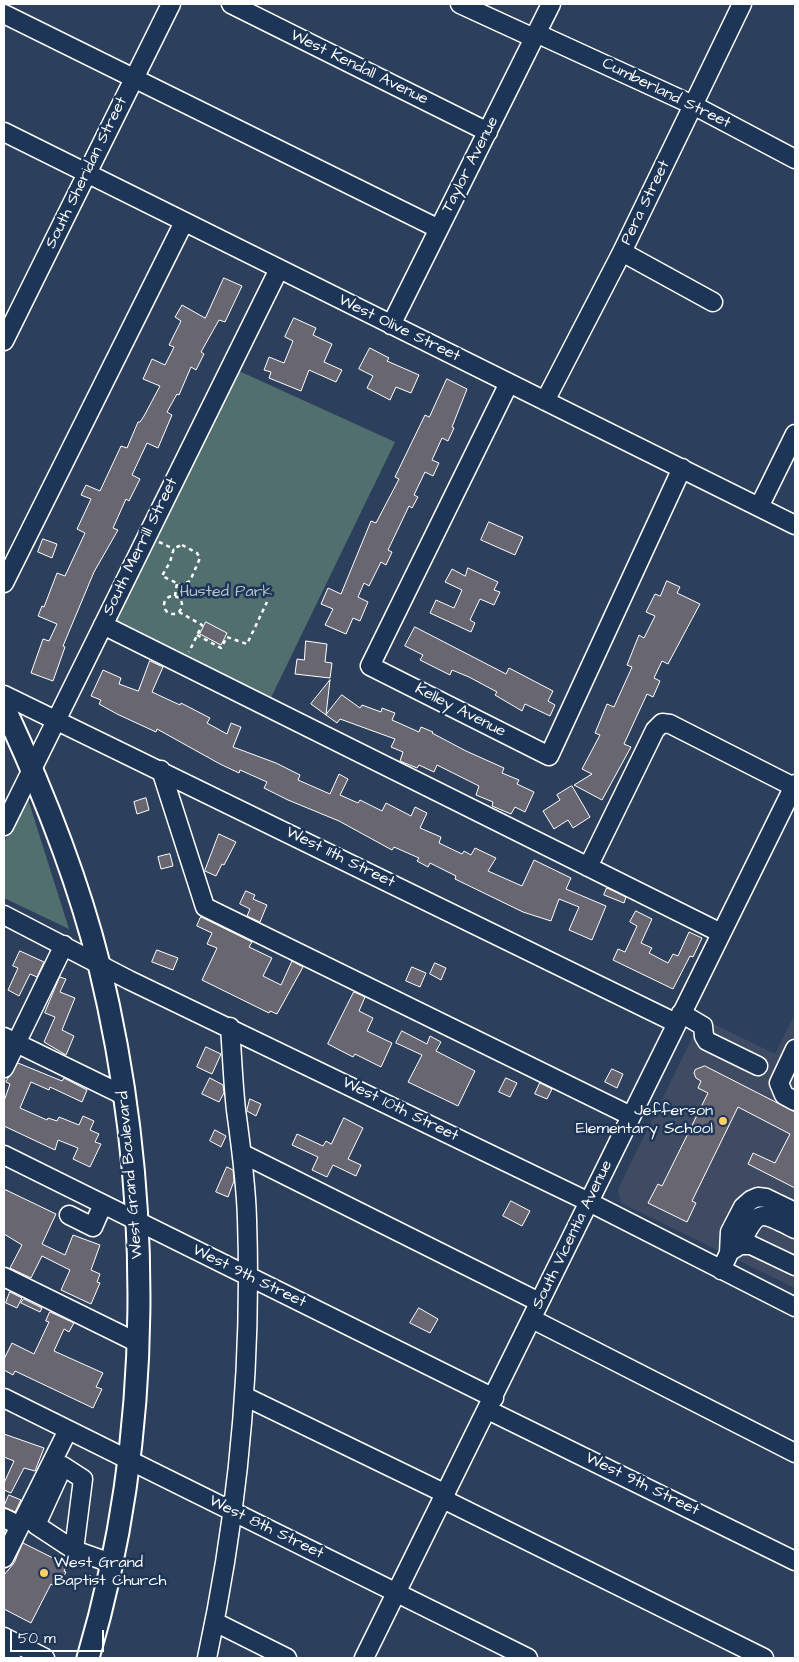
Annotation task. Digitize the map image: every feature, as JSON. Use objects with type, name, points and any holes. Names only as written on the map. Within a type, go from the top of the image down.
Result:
[{"type":"main road","name":"West Grand Boulevard","points":[[4,707],[32,769],[79,897],[99,963],[116,1040],[125,1096],[137,1221],[138,1343],[129,1459],[111,1563],[88,1658]]},
{"type":"street","name":"South Sheridan Street","points":[[4,341],[171,4]]},
{"type":"street","name":"West Kendall Avenue","points":[[231,4],[488,132]]},
{"type":"street","name":"Cumberland Street","points":[[460,4],[693,105],[795,158]]},
{"type":"street","name":"Taylor Avenue","points":[[391,325],[551,4]]},
{"type":"street","name":"Pera Street","points":[[545,401],[622,252],[742,4]]},
{"type":"street","points":[[4,14],[439,229]]},
{"type":"street","name":"West Olive Street","points":[[4,132],[795,525]]},
{"type":"street","points":[[4,583],[184,222]]},
{"type":"street","points":[[622,252],[714,302]]},
{"type":"street","name":"South Merrill Street","points":[[4,826],[278,269]]},
{"type":"street","name":"Kelley Avenue","points":[[509,383],[370,666],[549,756],[682,468]]},
{"type":"street","points":[[759,508],[795,434]]},
{"type":"street","points":[[103,625],[721,934]]},
{"type":"street","name":"West 11th Street","points":[[4,695],[679,1018],[703,1026],[704,1036],[707,1041],[758,1066]]},
{"type":"street","points":[[588,867],[655,730],[662,723],[670,724],[794,785]]},
{"type":"street","points":[[161,770],[205,907],[631,1116]]},
{"type":"street","name":"South Vicentia Avenue","points":[[364,1658],[491,1404],[539,1302],[794,785]]},
{"type":"street","name":"West 10th Street","points":[[4,915],[589,1202],[795,1306]]},
{"type":"street","points":[[4,1068],[10,1040],[64,945]]},
{"type":"street","points":[[208,1658],[234,1512],[244,1396],[248,1276],[243,1154],[236,1109],[230,1026]]},
{"type":"street","points":[[10,1040],[125,1096]]},
{"type":"street","points":[[795,1049],[779,1083],[784,1095],[795,1101]]},
{"type":"street","points":[[243,1154],[539,1302]]},
{"type":"street","name":"West 9th Street","points":[[4,1155],[248,1276],[795,1561]]},
{"type":"street","points":[[734,1249],[730,1232],[743,1207],[750,1200],[758,1196],[766,1198],[795,1212]]},
{"type":"street","points":[[69,1215],[93,1227],[103,1204]]},
{"type":"street","points":[[721,1270],[753,1220],[761,1216],[770,1216],[795,1229]]},
{"type":"street","points":[[734,1249],[751,1245],[795,1266]]},
{"type":"street","points":[[4,1277],[138,1343]]},
{"type":"street","points":[[532,1319],[795,1453]]},
{"type":"street","points":[[244,1396],[764,1658]]},
{"type":"street","name":"West 8th Street","points":[[4,1398],[528,1658]]},
{"type":"street","points":[[4,1558],[68,1430]]},
{"type":"street","points":[[4,1518],[20,1526]]},
{"type":"street","points":[[74,1550],[111,1563]]},
{"type":"street","points":[[215,1622],[287,1658]]},
{"type":"street","points":[[10,1646],[46,1658]]},
{"type":"path","points":[[158,541],[174,549]]},
{"type":"path","points":[[182,545],[197,553],[200,558],[189,583],[181,585],[162,576],[170,562],[174,549],[182,545]]},
{"type":"path","points":[[175,596],[177,583]]},
{"type":"path","points":[[175,596],[182,603],[179,612],[174,615],[168,614],[163,606],[167,598],[175,596]]},
{"type":"path","points":[[197,635],[221,648],[227,637],[247,644],[267,602]]},
{"type":"path","points":[[179,612],[202,625],[182,664]]},
{"type":"path","points":[[238,647],[241,642]]},
{"type":"shaded area","name":"Jefferson Elementary School","points":[[795,1014],[795,1288],[621,1203],[618,1189],[702,1018],[775,1054]]},
{"type":"green space","name":"Husted Park","points":[[239,371],[395,442],[265,710],[109,633]]},
{"type":"green space","points":[[27,796],[69,929],[4,898],[4,842]]},
{"type":"building","points":[[224,278],[242,286],[225,322],[219,320],[201,352],[204,354],[196,370],[191,367],[179,395],[177,394],[167,412],[172,415],[158,448],[147,443],[132,475],[140,479],[129,501],[126,499],[113,528],[118,530],[94,572],[63,646],[65,647],[53,681],[31,673],[43,639],[49,641],[57,624],[38,616],[42,606],[44,607],[57,573],[65,576],[85,533],[77,529],[91,499],[81,495],[86,485],[100,491],[121,446],[127,448],[138,422],[144,416],[160,386],[143,379],[152,359],[165,365],[174,347],[169,345],[181,321],[175,317],[182,305],[205,318]]},
{"type":"building","points":[[294,318],[316,328],[313,335],[332,344],[324,362],[342,370],[336,382],[309,370],[301,391],[269,378],[271,372],[264,370],[269,357],[284,363],[293,341],[285,337]]},
{"type":"building","points":[[370,348],[389,358],[387,361],[419,375],[411,393],[396,387],[390,400],[367,388],[373,376],[359,369]]},
{"type":"building","points":[[447,379],[467,389],[448,441],[442,438],[432,460],[439,463],[433,476],[425,472],[414,495],[418,497],[412,508],[409,506],[388,550],[392,552],[386,565],[381,562],[369,586],[364,583],[358,597],[368,602],[360,621],[353,618],[346,634],[325,625],[333,609],[321,604],[328,588],[341,594],[371,521],[376,523],[399,479],[395,477],[425,415],[429,417]]},
{"type":"building","points":[[489,522],[523,537],[515,555],[481,540]]},
{"type":"building","points":[[43,539],[57,544],[52,558],[38,552]]},
{"type":"building","points":[[468,568],[498,582],[494,590],[500,592],[494,605],[480,599],[470,620],[475,623],[471,632],[430,613],[436,600],[454,608],[462,590],[445,582],[452,569],[465,576]]},
{"type":"building","points":[[667,581],[680,587],[677,593],[700,604],[668,664],[662,661],[654,678],[660,681],[653,697],[647,694],[624,744],[631,747],[602,800],[574,785],[592,774],[582,769],[600,735],[595,733],[607,704],[614,707],[632,667],[627,665],[639,635],[644,638],[655,616],[646,612],[655,594],[660,596]]},
{"type":"building","points":[[206,622],[227,633],[221,645],[200,634]]},
{"type":"building","points":[[415,627],[506,674],[509,668],[553,691],[548,701],[555,705],[550,716],[525,704],[522,711],[495,695],[497,692],[469,677],[452,670],[450,675],[420,660],[423,655],[405,646]]},
{"type":"building","points":[[306,641],[327,644],[325,662],[332,663],[330,678],[295,674],[297,659],[304,660]]},
{"type":"building","points":[[150,661],[163,667],[152,692],[180,705],[181,703],[210,718],[207,723],[227,734],[231,723],[241,727],[233,747],[276,763],[300,775],[298,780],[330,794],[339,774],[348,779],[340,795],[358,803],[360,800],[382,811],[386,803],[411,816],[415,807],[427,813],[420,828],[441,837],[439,843],[462,854],[464,851],[471,855],[475,848],[496,858],[488,871],[522,886],[534,860],[571,878],[566,889],[606,906],[592,940],[569,930],[579,907],[559,899],[551,921],[523,912],[455,879],[456,876],[430,863],[428,867],[417,861],[419,858],[394,847],[392,850],[339,821],[264,788],[267,782],[240,770],[239,773],[157,729],[156,732],[117,714],[99,704],[101,700],[91,696],[103,670],[121,678],[119,684],[138,691]]},
{"type":"building","points":[[330,680],[326,715],[311,704]]},
{"type":"building","points":[[342,695],[360,708],[362,705],[381,712],[382,708],[395,713],[392,720],[419,732],[421,727],[433,732],[466,751],[504,768],[502,773],[519,780],[517,784],[534,792],[525,812],[515,807],[511,814],[492,806],[493,802],[476,795],[479,786],[437,765],[434,772],[419,765],[417,768],[400,761],[403,752],[391,747],[395,739],[340,719],[337,723],[326,715]]},
{"type":"building","points":[[572,786],[590,817],[573,828],[568,820],[554,829],[543,811],[560,800],[557,795]]},
{"type":"building","points":[[146,798],[149,810],[137,814],[134,802]]},
{"type":"building","points":[[219,834],[236,842],[216,876],[205,871]]},
{"type":"building","points":[[170,854],[173,866],[161,869],[158,857]]},
{"type":"building","points":[[607,888],[626,897],[624,903],[604,895]]},
{"type":"building","points":[[246,891],[255,895],[253,899],[267,905],[260,922],[247,916],[250,909],[240,904]]},
{"type":"building","points":[[636,911],[652,919],[641,943],[652,948],[649,953],[668,963],[673,954],[678,956],[689,932],[702,938],[693,957],[690,956],[673,989],[613,960],[618,949],[625,952],[637,926],[630,922]]},
{"type":"building","points":[[201,917],[252,942],[249,947],[272,958],[263,976],[281,985],[292,961],[303,967],[277,1014],[270,1011],[269,1013],[202,980],[217,948],[207,944],[212,933],[197,926]]},
{"type":"building","points":[[157,950],[178,958],[173,970],[152,962]]},
{"type":"building","points":[[20,951],[44,962],[37,977],[30,974],[19,996],[8,990],[18,968],[13,966]]},
{"type":"building","points":[[435,963],[446,968],[441,980],[430,974]]},
{"type":"building","points":[[412,967],[426,973],[420,987],[406,981]]},
{"type":"building","points":[[60,977],[66,979],[60,992],[75,998],[62,1030],[74,1036],[66,1055],[44,1042],[55,1017],[45,1013]]},
{"type":"building","points":[[354,992],[365,997],[359,1011],[373,1018],[367,1031],[392,1043],[381,1067],[355,1054],[353,1057],[328,1044]]},
{"type":"building","points":[[402,1031],[427,1044],[430,1036],[441,1042],[436,1051],[475,1071],[458,1106],[408,1082],[422,1055],[396,1043]]},
{"type":"building","points":[[206,1047],[221,1054],[212,1074],[197,1067]]},
{"type":"building","points":[[18,1063],[62,1081],[64,1078],[87,1090],[82,1102],[50,1087],[49,1090],[31,1082],[20,1108],[47,1120],[48,1118],[57,1121],[59,1117],[79,1125],[83,1116],[94,1121],[90,1130],[99,1134],[95,1142],[101,1144],[90,1167],[73,1159],[78,1148],[58,1140],[55,1150],[4,1126],[4,1101],[10,1084],[6,1082]]},
{"type":"building","points":[[705,1066],[795,1112],[795,1188],[748,1164],[753,1153],[775,1163],[790,1134],[738,1107],[692,1201],[696,1203],[687,1222],[648,1203],[658,1184],[662,1186],[708,1093],[698,1088],[701,1081],[696,1078],[694,1073],[695,1070]]},
{"type":"building","points":[[612,1069],[623,1074],[617,1088],[605,1082]]},
{"type":"building","points":[[210,1078],[223,1085],[224,1093],[219,1102],[202,1094]]},
{"type":"building","points":[[506,1078],[517,1083],[510,1097],[499,1092]]},
{"type":"building","points":[[540,1083],[552,1089],[547,1099],[535,1094]]},
{"type":"building","points":[[250,1099],[261,1104],[256,1116],[247,1111]]},
{"type":"building","points":[[344,1118],[363,1128],[348,1159],[361,1165],[356,1176],[333,1165],[327,1177],[312,1170],[318,1157],[292,1145],[297,1134],[323,1146],[326,1141],[331,1144]]},
{"type":"building","points":[[215,1130],[226,1136],[221,1147],[210,1141]]},
{"type":"building","points":[[227,1167],[233,1170],[234,1181],[228,1197],[216,1192]]},
{"type":"building","points":[[4,1189],[56,1214],[42,1244],[65,1255],[73,1235],[100,1245],[91,1270],[100,1274],[97,1282],[100,1283],[91,1304],[61,1290],[70,1270],[42,1256],[31,1278],[10,1268],[22,1245],[4,1234]]},
{"type":"building","points":[[511,1201],[530,1211],[522,1226],[503,1216]]},
{"type":"building","points":[[10,1292],[22,1298],[17,1308],[6,1303]]},
{"type":"building","points":[[24,1299],[42,1308],[40,1312],[21,1303]]},
{"type":"building","points":[[419,1308],[438,1319],[430,1333],[410,1323]]},
{"type":"building","points":[[50,1312],[74,1323],[69,1332],[64,1329],[54,1351],[103,1373],[96,1387],[102,1389],[93,1408],[15,1371],[13,1375],[4,1370],[4,1359],[12,1343],[34,1354],[49,1322],[46,1321]]},
{"type":"building","points":[[4,1434],[44,1448],[35,1471],[24,1468],[11,1493],[4,1490],[4,1483],[14,1461],[4,1457]]},
{"type":"building","points":[[9,1495],[21,1500],[15,1512],[4,1507]]},
{"type":"building","points":[[23,1543],[67,1565],[61,1582],[59,1581],[56,1587],[51,1584],[31,1623],[4,1609],[4,1575],[14,1563]]},
{"type":"place","name":"Jefferson Elementary School","points":[[723,1121]]},
{"type":"place","name":"West Grand Baptist Church","points":[[44,1573]]}]
